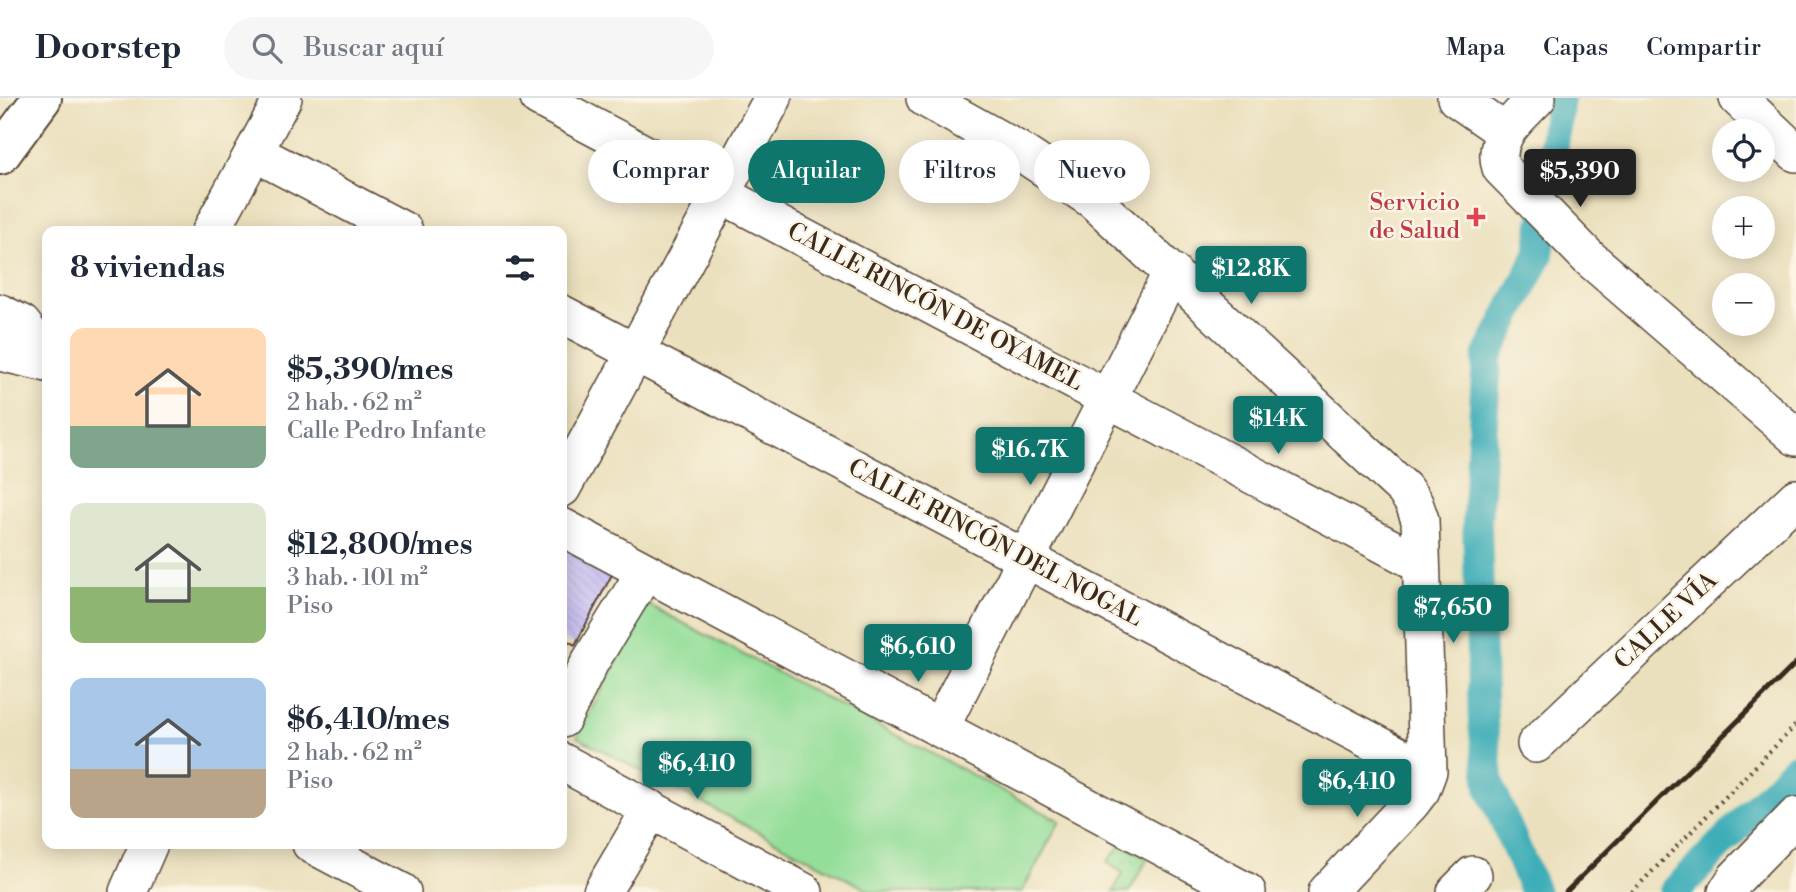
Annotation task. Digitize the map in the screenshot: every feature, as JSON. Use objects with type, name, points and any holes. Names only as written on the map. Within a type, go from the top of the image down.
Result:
[{"type":"main road","points":[[0,155],[42,98]]},
{"type":"street","points":[[214,226],[284,98]]},
{"type":"street","name":"CALLE RINCÓN DE OYAMEL","points":[[539,98],[619,140]]},
{"type":"street","points":[[734,170],[773,98]]},
{"type":"street","points":[[925,98],[1066,180],[1172,272],[1404,489],[1414,503],[1420,520],[1428,771],[1421,790],[1411,803],[1327,892]]},
{"type":"street","points":[[1456,98],[1505,132]]},
{"type":"street","points":[[1536,98],[1505,132],[1497,149],[1501,168],[1532,203],[1588,257],[1796,437]]},
{"type":"street","points":[[1738,98],[1796,153]]},
{"type":"street","points":[[254,152],[395,226]]},
{"type":"street","name":"CALLE RINCÓN DE OYAMEL","points":[[734,201],[1422,564]]},
{"type":"street","points":[[567,479],[716,203]]},
{"type":"street","points":[[940,728],[1172,272]]},
{"type":"street","points":[[0,313],[22,324],[42,353]]},
{"type":"street","name":"CALLE RINCÓN DEL NOGAL","points":[[567,317],[1428,771]]},
{"type":"street","points":[[0,352],[42,359]]},
{"type":"street","name":"CALLE VÍA","points":[[1536,744],[1796,498]]},
{"type":"street","points":[[567,530],[1247,892]]},
{"type":"street","points":[[567,696],[576,655],[646,572]]},
{"type":"street","points":[[567,765],[804,892]]},
{"type":"street","points":[[602,892],[651,810]]},
{"type":"street","points":[[1727,892],[1735,878],[1796,816]]},
{"type":"street","points":[[128,892],[147,849]]},
{"type":"street","points":[[320,849],[392,890]]},
{"type":"path","points":[[1632,892],[1796,725]]},
{"type":"green space","points":[[647,604],[1060,821],[1022,892],[872,892],[577,737]]},
{"type":"green space","points":[[1121,845],[1148,858],[1129,892],[1113,892],[1123,873],[1107,862]]},
{"type":"building","points":[[567,537],[618,563],[575,645],[567,641]]},
{"type":"waterway","points":[[1535,892],[1490,787],[1483,723],[1477,523],[1487,357],[1539,254],[1560,98]]},
{"type":"waterway","points":[[1674,892],[1796,767]]},
{"type":"railway","points":[[1566,892],[1796,663]]},
{"type":"place","name":"Servicio de Salud","points":[[1476,217]]}]
